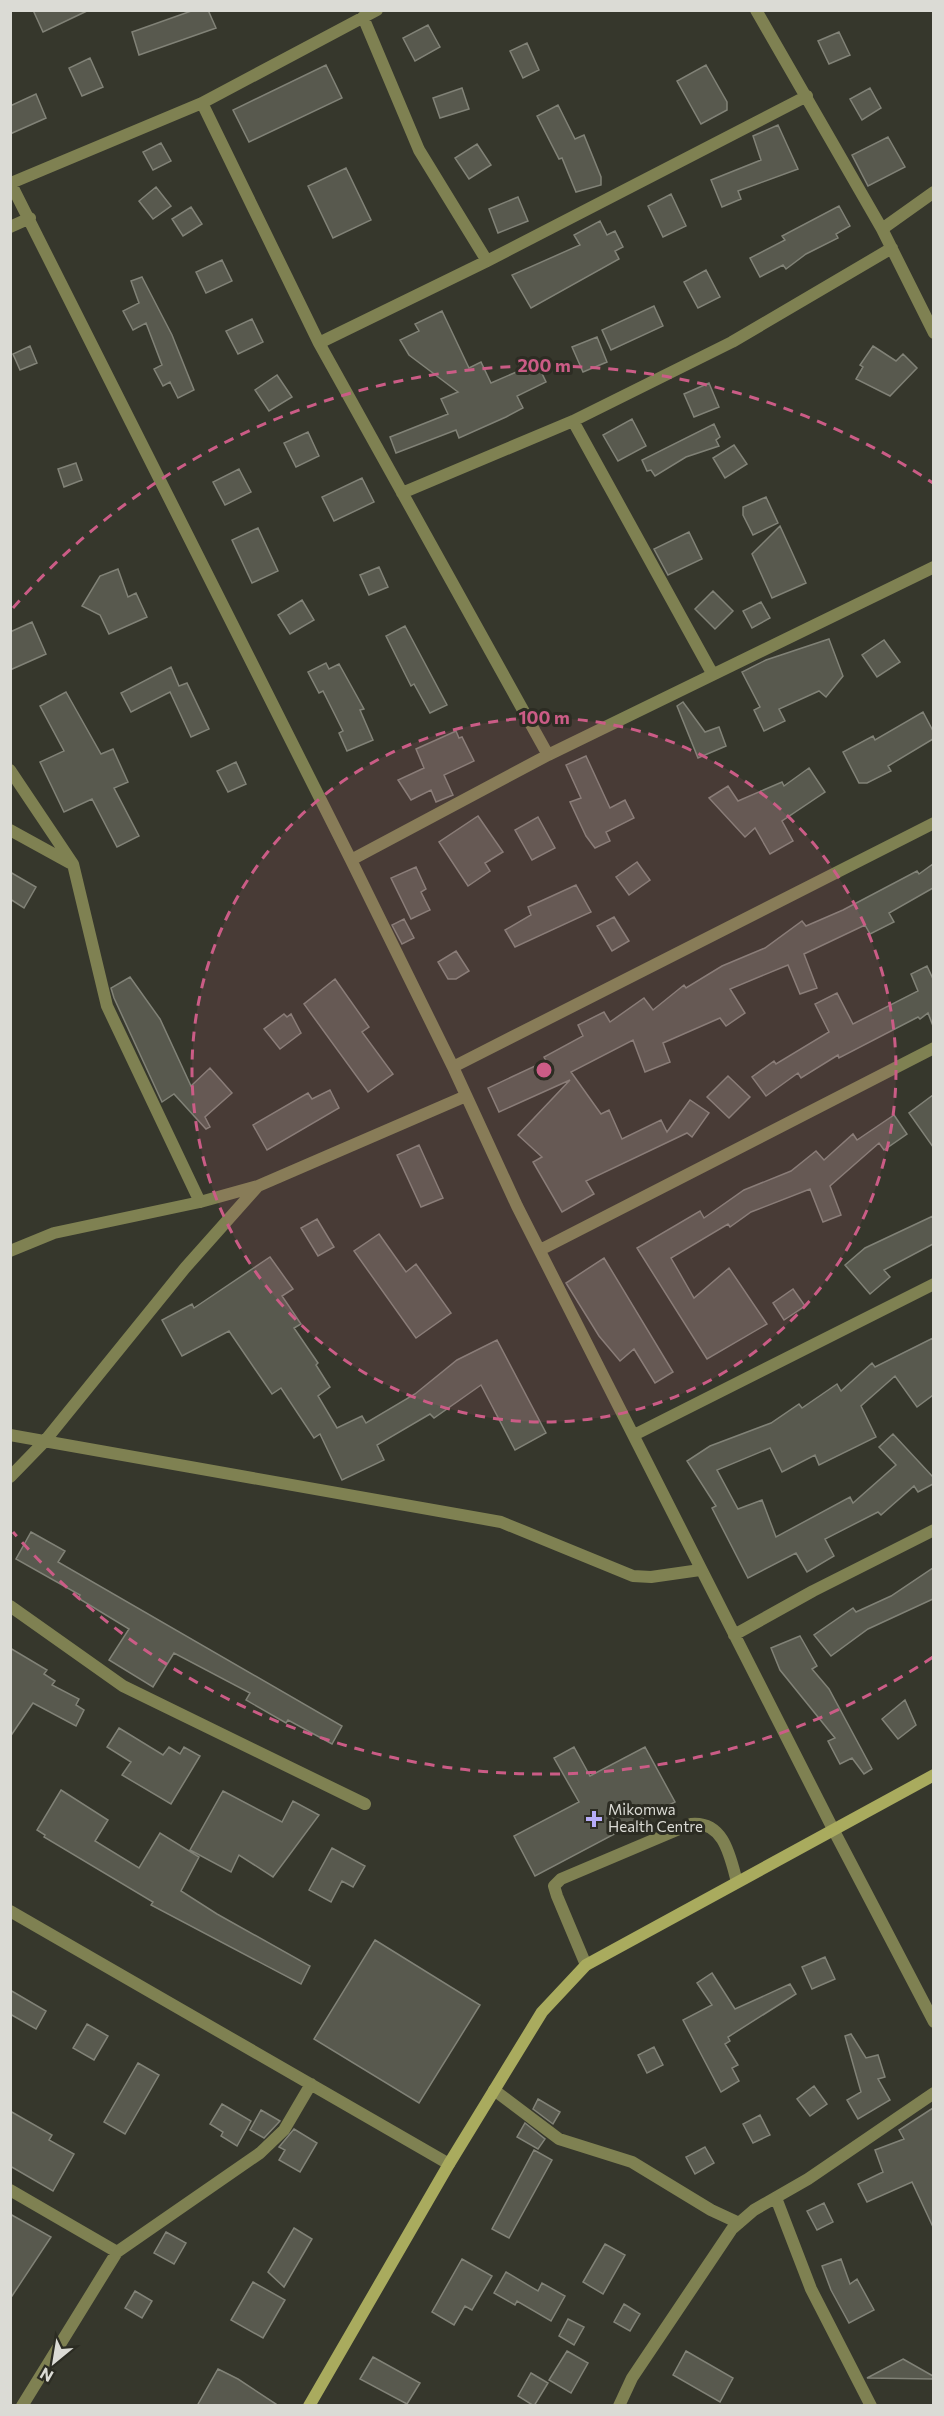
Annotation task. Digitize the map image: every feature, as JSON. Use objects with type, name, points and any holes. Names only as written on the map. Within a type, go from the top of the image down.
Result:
[{"type":"main road","points":[[309,2406],[449,2164],[542,2012],[586,1965],[933,1775]]},
{"type":"street","points":[[377,10],[202,103],[11,183],[351,860],[540,1250],[700,1570],[933,2022]]},
{"type":"street","points":[[756,10],[882,229],[933,333]]},
{"type":"street","points":[[363,17],[419,150],[487,261]]},
{"type":"street","points":[[319,343],[487,261],[807,96]]},
{"type":"street","points":[[202,103],[319,343],[548,755]]},
{"type":"street","points":[[882,229],[933,192]]},
{"type":"street","points":[[10,227],[30,218]]},
{"type":"street","points":[[402,493],[573,421],[732,342],[892,248]]},
{"type":"street","points":[[573,421],[712,673]]},
{"type":"street","points":[[351,860],[548,755],[933,567]]},
{"type":"street","points":[[10,770],[73,864],[107,1006],[200,1202]]},
{"type":"street","points":[[453,1067],[933,823]]},
{"type":"street","points":[[10,830],[73,864]]},
{"type":"street","points":[[540,1250],[933,1048]]},
{"type":"street","points":[[10,1251],[54,1233],[200,1202],[258,1186],[466,1096]]},
{"type":"street","points":[[10,1477],[44,1442],[185,1269],[258,1186]]},
{"type":"street","points":[[634,1435],[933,1284]]},
{"type":"street","points":[[10,1435],[501,1522],[633,1576],[651,1577],[700,1570]]},
{"type":"street","points":[[734,1635],[813,1591],[933,1530]]},
{"type":"street","points":[[10,1606],[123,1686],[365,1804]]},
{"type":"street","points":[[586,1965],[554,1886],[561,1879],[691,1824],[699,1823],[714,1829],[722,1837],[737,1882]]},
{"type":"street","points":[[10,1911],[449,2164]]},
{"type":"street","points":[[22,2406],[117,2252],[260,2153],[284,2130],[311,2085]]},
{"type":"street","points":[[494,2090],[559,2139],[632,2162],[739,2223]]},
{"type":"street","points":[[619,2406],[632,2378],[693,2283],[739,2223],[933,2093]]},
{"type":"street","points":[[10,2190],[117,2252]]},
{"type":"street","points":[[776,2198],[811,2289],[871,2406]]},
{"type":"building","points":[[33,10],[89,10],[43,32]]},
{"type":"building","points":[[194,10],[208,10],[216,28],[139,55],[132,32]]},
{"type":"building","points":[[428,25],[440,47],[415,61],[403,38]]},
{"type":"building","points":[[839,32],[850,55],[829,64],[818,41]]},
{"type":"building","points":[[527,43],[539,70],[523,78],[510,51]]},
{"type":"building","points":[[90,58],[103,87],[82,96],[69,68]]},
{"type":"building","points":[[326,65],[342,98],[249,142],[233,110]]},
{"type":"building","points":[[706,65],[727,102],[727,110],[701,124],[677,81]]},
{"type":"building","points":[[462,88],[469,109],[440,118],[433,98]]},
{"type":"building","points":[[870,88],[881,108],[862,120],[850,99]]},
{"type":"building","points":[[36,94],[46,118],[10,134],[10,106]]},
{"type":"building","points":[[558,105],[575,139],[584,135],[601,177],[601,185],[576,192],[562,158],[559,159],[537,116]]},
{"type":"building","points":[[778,125],[798,169],[738,191],[741,199],[722,207],[711,180],[761,160],[753,136]]},
{"type":"building","points":[[888,137],[905,167],[868,186],[852,155]]},
{"type":"building","points":[[161,143],[171,161],[153,170],[143,152]]},
{"type":"building","points":[[477,144],[491,165],[469,179],[455,158]]},
{"type":"building","points":[[346,168],[371,220],[333,238],[308,186]]},
{"type":"building","points":[[156,187],[171,206],[153,219],[139,201]]},
{"type":"building","points":[[671,194],[686,226],[663,237],[648,206]]},
{"type":"building","points":[[518,197],[528,221],[498,233],[489,209]]},
{"type":"building","points":[[839,206],[850,226],[836,234],[838,238],[806,254],[786,269],[783,265],[760,277],[750,258],[785,240],[782,236]]},
{"type":"building","points":[[191,207],[202,224],[183,236],[172,219]]},
{"type":"building","points":[[600,221],[607,235],[615,231],[623,247],[615,251],[619,259],[531,308],[512,275],[580,245],[574,235]]},
{"type":"building","points":[[222,260],[232,281],[206,293],[196,272]]},
{"type":"building","points":[[706,270],[720,297],[698,308],[684,282]]},
{"type":"building","points":[[142,277],[172,335],[194,390],[178,398],[170,382],[163,386],[154,369],[162,365],[146,323],[133,330],[123,311],[139,303],[131,281]]},
{"type":"building","points":[[654,306],[663,326],[611,350],[602,330]]},
{"type":"building","points":[[442,311],[469,368],[481,362],[491,383],[537,363],[546,382],[517,396],[523,408],[506,417],[459,438],[456,430],[396,453],[390,437],[448,414],[441,399],[458,392],[409,355],[400,340],[419,331],[415,324]]},
{"type":"building","points":[[252,319],[263,342],[238,354],[226,331]]},
{"type":"building","points":[[597,337],[607,362],[583,372],[572,347]]},
{"type":"building","points":[[30,346],[37,363],[20,370],[13,354]]},
{"type":"building","points":[[873,346],[896,361],[903,354],[917,368],[890,396],[856,379],[863,367],[860,365]]},
{"type":"building","points":[[277,375],[292,397],[269,411],[255,390]]},
{"type":"building","points":[[709,383],[719,407],[694,417],[684,394]]},
{"type":"building","points":[[632,419],[646,446],[618,461],[603,435]]},
{"type":"building","points":[[714,424],[720,437],[716,440],[719,446],[686,457],[655,476],[651,470],[647,471],[642,460]]},
{"type":"building","points":[[308,432],[319,456],[296,467],[284,443]]},
{"type":"building","points":[[734,445],[747,464],[725,478],[713,458]]},
{"type":"building","points":[[76,463],[82,480],[64,487],[58,469]]},
{"type":"building","points":[[239,469],[251,492],[225,505],[213,482]]},
{"type":"building","points":[[362,478],[374,502],[334,521],[322,497]]},
{"type":"building","points":[[766,497],[778,523],[753,535],[743,515],[743,507]]},
{"type":"building","points":[[780,526],[806,583],[772,598],[752,554]]},
{"type":"building","points":[[258,528],[278,571],[252,583],[232,540]]},
{"type":"building","points":[[689,532],[702,559],[668,575],[654,549]]},
{"type":"building","points":[[379,567],[388,587],[369,595],[360,575]]},
{"type":"building","points":[[118,569],[128,597],[136,593],[147,617],[109,634],[100,615],[82,606],[100,576]]},
{"type":"building","points":[[713,591],[733,611],[715,629],[695,609]]},
{"type":"building","points":[[302,600],[314,620],[290,634],[278,615]]},
{"type":"building","points":[[761,602],[770,618],[752,628],[743,611]]},
{"type":"building","points":[[32,622],[46,654],[10,670],[10,632]]},
{"type":"building","points":[[405,626],[447,705],[430,713],[414,684],[411,686],[386,636]]},
{"type":"building","points":[[829,639],[843,676],[826,697],[819,691],[779,709],[785,721],[764,731],[754,710],[760,707],[742,672],[766,660]]},
{"type":"building","points":[[884,640],[900,662],[877,677],[862,655]]},
{"type":"building","points":[[326,663],[329,669],[339,664],[364,709],[360,710],[373,740],[347,751],[339,733],[343,731],[323,691],[319,693],[308,672]]},
{"type":"building","points":[[171,667],[179,686],[187,683],[209,729],[191,737],[170,692],[131,712],[121,693]]},
{"type":"building","points":[[66,692],[101,754],[113,749],[128,782],[114,788],[139,836],[117,847],[92,799],[64,812],[40,762],[64,751],[40,706]]},
{"type":"building","points":[[683,702],[705,732],[719,727],[726,746],[698,758],[677,706]]},
{"type":"building","points":[[923,712],[933,731],[933,739],[888,766],[891,771],[867,783],[859,783],[843,752],[873,736],[875,740]]},
{"type":"building","points":[[456,731],[459,738],[462,737],[474,761],[444,775],[453,795],[436,802],[431,790],[411,800],[398,780],[424,768],[416,749]]},
{"type":"building","points":[[586,756],[610,808],[625,800],[634,818],[606,832],[610,841],[595,848],[586,836],[570,802],[581,798],[566,765]]},
{"type":"building","points":[[236,762],[246,784],[228,792],[217,771]]},
{"type":"building","points":[[809,768],[825,792],[782,821],[793,841],[770,854],[755,828],[745,837],[709,798],[728,786],[738,801],[782,782],[784,786]]},
{"type":"building","points":[[478,816],[503,852],[485,863],[490,871],[468,886],[439,842]]},
{"type":"building","points":[[538,817],[555,848],[532,860],[515,830]]},
{"type":"building","points":[[637,862],[650,880],[629,895],[616,877]]},
{"type":"building","points":[[933,864],[933,888],[889,913],[894,922],[870,934],[865,925],[804,954],[817,988],[800,994],[788,965],[730,989],[745,1013],[726,1026],[720,1018],[663,1043],[670,1062],[645,1072],[633,1040],[571,1072],[601,1114],[609,1110],[622,1139],[661,1120],[667,1132],[690,1100],[709,1113],[692,1137],[687,1133],[586,1181],[594,1194],[562,1212],[533,1162],[542,1157],[518,1135],[570,1080],[499,1112],[488,1088],[546,1061],[544,1057],[583,1036],[578,1025],[604,1012],[610,1022],[644,998],[653,1010],[684,985],[686,988],[722,966],[765,948],[802,921],[806,926],[843,910],[917,871],[919,874]]},
{"type":"building","points":[[416,867],[426,889],[421,892],[430,910],[411,919],[391,878]]},
{"type":"building","points":[[10,872],[36,887],[24,908],[10,899]]},
{"type":"building","points":[[576,885],[591,912],[515,947],[505,930],[531,915],[528,907]]},
{"type":"building","points":[[614,917],[629,941],[612,951],[597,926]]},
{"type":"building","points":[[404,919],[414,938],[402,944],[392,925]]},
{"type":"building","points":[[456,951],[469,971],[456,979],[448,979],[438,962]]},
{"type":"building","points":[[927,966],[933,979],[933,1026],[928,1013],[920,1019],[918,1017],[839,1058],[838,1055],[801,1078],[798,1073],[766,1096],[752,1077],[774,1061],[776,1064],[829,1032],[815,1004],[837,993],[853,1024],[918,991],[911,974]]},
{"type":"building","points":[[130,977],[160,1019],[191,1086],[210,1068],[232,1093],[205,1117],[210,1127],[206,1129],[174,1094],[162,1102],[111,988]]},
{"type":"building","points":[[335,979],[369,1027],[362,1032],[393,1074],[368,1092],[304,1004]]},
{"type":"building","points":[[284,1014],[287,1017],[291,1014],[301,1033],[280,1049],[264,1029]]},
{"type":"building","points":[[728,1076],[750,1097],[729,1118],[707,1097]]},
{"type":"building","points":[[330,1090],[339,1108],[267,1150],[253,1125],[308,1093],[312,1099]]},
{"type":"building","points":[[933,1095],[933,1147],[909,1113]]},
{"type":"building","points":[[894,1115],[907,1134],[884,1150],[879,1143],[830,1186],[841,1215],[823,1222],[810,1189],[751,1212],[730,1227],[728,1224],[671,1258],[694,1298],[729,1268],[767,1324],[707,1359],[637,1248],[700,1211],[704,1218],[744,1190],[791,1171],[816,1151],[824,1160],[853,1134],[857,1140]]},
{"type":"building","points":[[419,1145],[443,1198],[421,1207],[397,1155]]},
{"type":"building","points":[[933,1216],[933,1244],[884,1270],[890,1277],[870,1294],[845,1265],[865,1248]]},
{"type":"building","points":[[317,1219],[334,1247],[318,1256],[301,1228]]},
{"type":"building","points":[[379,1234],[406,1272],[416,1264],[451,1313],[416,1338],[354,1251]]},
{"type":"building","points":[[270,1257],[293,1289],[282,1296],[301,1324],[294,1328],[318,1363],[316,1365],[330,1387],[318,1396],[337,1428],[362,1416],[366,1423],[415,1394],[457,1360],[497,1340],[546,1433],[515,1450],[481,1385],[434,1418],[430,1414],[377,1445],[384,1460],[342,1480],[320,1434],[314,1438],[281,1388],[272,1394],[229,1331],[182,1356],[162,1320],[192,1304],[194,1308]]},
{"type":"building","points":[[604,1258],[673,1372],[655,1383],[634,1349],[620,1361],[599,1336],[566,1283]]},
{"type":"building","points":[[793,1289],[805,1306],[784,1320],[773,1303]]},
{"type":"building","points":[[933,1338],[933,1395],[917,1407],[895,1376],[861,1406],[876,1437],[819,1465],[815,1455],[782,1472],[770,1448],[717,1470],[738,1509],[762,1500],[776,1537],[850,1497],[853,1503],[896,1465],[879,1447],[893,1434],[933,1477],[933,1484],[918,1492],[914,1486],[881,1515],[878,1512],[825,1539],[834,1556],[807,1572],[796,1553],[748,1578],[712,1508],[716,1506],[687,1461],[710,1446],[771,1423],[799,1404],[802,1408],[837,1384],[841,1391],[872,1363],[875,1367]]},
{"type":"building","points":[[31,1532],[65,1551],[58,1562],[342,1726],[332,1744],[288,1720],[286,1723],[246,1700],[250,1693],[174,1653],[153,1687],[109,1660],[129,1629],[78,1598],[80,1595],[16,1559]]},
{"type":"building","points":[[933,1568],[933,1599],[868,1629],[831,1656],[814,1635],[853,1608],[856,1612],[891,1596]]},
{"type":"building","points":[[800,1636],[817,1666],[812,1669],[829,1689],[872,1769],[864,1774],[852,1758],[840,1764],[828,1741],[835,1738],[780,1670],[771,1648]]},
{"type":"building","points":[[10,1648],[47,1670],[44,1674],[55,1681],[52,1685],[79,1699],[76,1705],[84,1710],[76,1726],[33,1703],[10,1737]]},
{"type":"building","points":[[905,1700],[916,1725],[898,1739],[882,1719]]},
{"type":"building","points":[[119,1728],[163,1755],[169,1747],[180,1754],[184,1747],[200,1756],[171,1804],[122,1775],[131,1762],[107,1747]]},
{"type":"building","name":"Mikomwa Health Centre","points":[[574,1747],[590,1776],[645,1747],[675,1802],[535,1876],[514,1836],[579,1802],[554,1758]]},
{"type":"building","points":[[61,1790],[108,1820],[95,1841],[139,1868],[160,1833],[199,1857],[181,1891],[310,1966],[301,1984],[151,1905],[153,1902],[44,1837],[45,1835],[37,1830]]},
{"type":"building","points":[[223,1791],[282,1822],[293,1801],[319,1815],[273,1877],[239,1855],[231,1872],[190,1850]]},
{"type":"building","points":[[332,1848],[365,1866],[353,1887],[342,1881],[331,1902],[309,1890]]},
{"type":"building","points":[[375,1940],[480,2005],[419,2103],[314,2039]]},
{"type":"building","points":[[825,1957],[835,1979],[812,1989],[802,1967]]},
{"type":"building","points":[[712,1973],[735,2009],[790,1984],[796,1994],[728,2037],[730,2041],[725,2044],[738,2065],[732,2068],[739,2081],[721,2092],[683,2020],[712,2005],[697,1983]]},
{"type":"building","points":[[10,1990],[46,2011],[36,2029],[10,2014]]},
{"type":"building","points":[[87,2024],[108,2036],[94,2060],[73,2048]]},
{"type":"building","points":[[851,2034],[866,2058],[878,2055],[885,2077],[878,2079],[890,2100],[858,2119],[847,2100],[861,2092],[845,2036]]},
{"type":"building","points":[[654,2047],[663,2065],[647,2073],[638,2055]]},
{"type":"building","points":[[138,2063],[159,2075],[125,2134],[104,2122]]},
{"type":"building","points":[[814,2086],[827,2104],[810,2116],[797,2099]]},
{"type":"building","points":[[538,2099],[560,2112],[553,2124],[533,2109]]},
{"type":"building","points":[[222,2104],[251,2121],[237,2146],[221,2136],[223,2132],[210,2124]]},
{"type":"building","points":[[933,2108],[933,2227],[912,2182],[867,2202],[858,2184],[883,2172],[875,2150],[904,2139],[899,2130]]},
{"type":"building","points":[[261,2110],[280,2121],[264,2138],[250,2130]]},
{"type":"building","points":[[10,2111],[52,2135],[49,2140],[74,2154],[53,2191],[10,2166]]},
{"type":"building","points":[[760,2115],[770,2135],[753,2143],[743,2124]]},
{"type":"building","points":[[525,2123],[545,2139],[538,2149],[517,2137]]},
{"type":"building","points":[[294,2129],[317,2143],[300,2172],[279,2160],[285,2150],[279,2147]]},
{"type":"building","points":[[705,2147],[714,2163],[695,2174],[686,2157]]},
{"type":"building","points":[[534,2150],[552,2160],[509,2238],[492,2229]]},
{"type":"building","points":[[824,2203],[833,2222],[817,2230],[807,2211]]},
{"type":"building","points":[[10,2214],[51,2237],[10,2299]]},
{"type":"building","points":[[294,2228],[312,2239],[284,2287],[268,2272]]},
{"type":"building","points":[[166,2232],[186,2243],[174,2264],[154,2253]]},
{"type":"building","points":[[605,2244],[625,2255],[603,2294],[583,2282]]},
{"type":"building","points":[[462,2259],[492,2276],[472,2310],[465,2306],[454,2325],[432,2312]]},
{"type":"building","points":[[841,2259],[850,2284],[857,2279],[874,2310],[849,2323],[831,2290],[822,2266]]},
{"type":"building","points":[[506,2272],[538,2291],[542,2283],[565,2296],[551,2321],[517,2301],[515,2305],[494,2293]]},
{"type":"building","points":[[253,2282],[285,2300],[263,2338],[231,2320]]},
{"type":"building","points":[[135,2291],[152,2301],[142,2318],[125,2308]]},
{"type":"building","points":[[624,2304],[640,2314],[630,2331],[614,2322]]},
{"type":"building","points":[[568,2319],[584,2327],[574,2345],[559,2336]]},
{"type":"building","points":[[567,2351],[588,2363],[571,2393],[549,2380]]},
{"type":"building","points":[[686,2351],[733,2378],[720,2402],[673,2375]]},
{"type":"building","points":[[373,2357],[420,2383],[407,2404],[360,2379]]},
{"type":"building","points":[[903,2359],[933,2376],[933,2379],[867,2378]]},
{"type":"building","points":[[218,2369],[238,2379],[279,2406],[197,2406]]},
{"type":"building","points":[[531,2373],[548,2383],[534,2406],[518,2396]]},
{"type":"place","name":"Mikomwa Health Centre","points":[[594,1819]]}]
